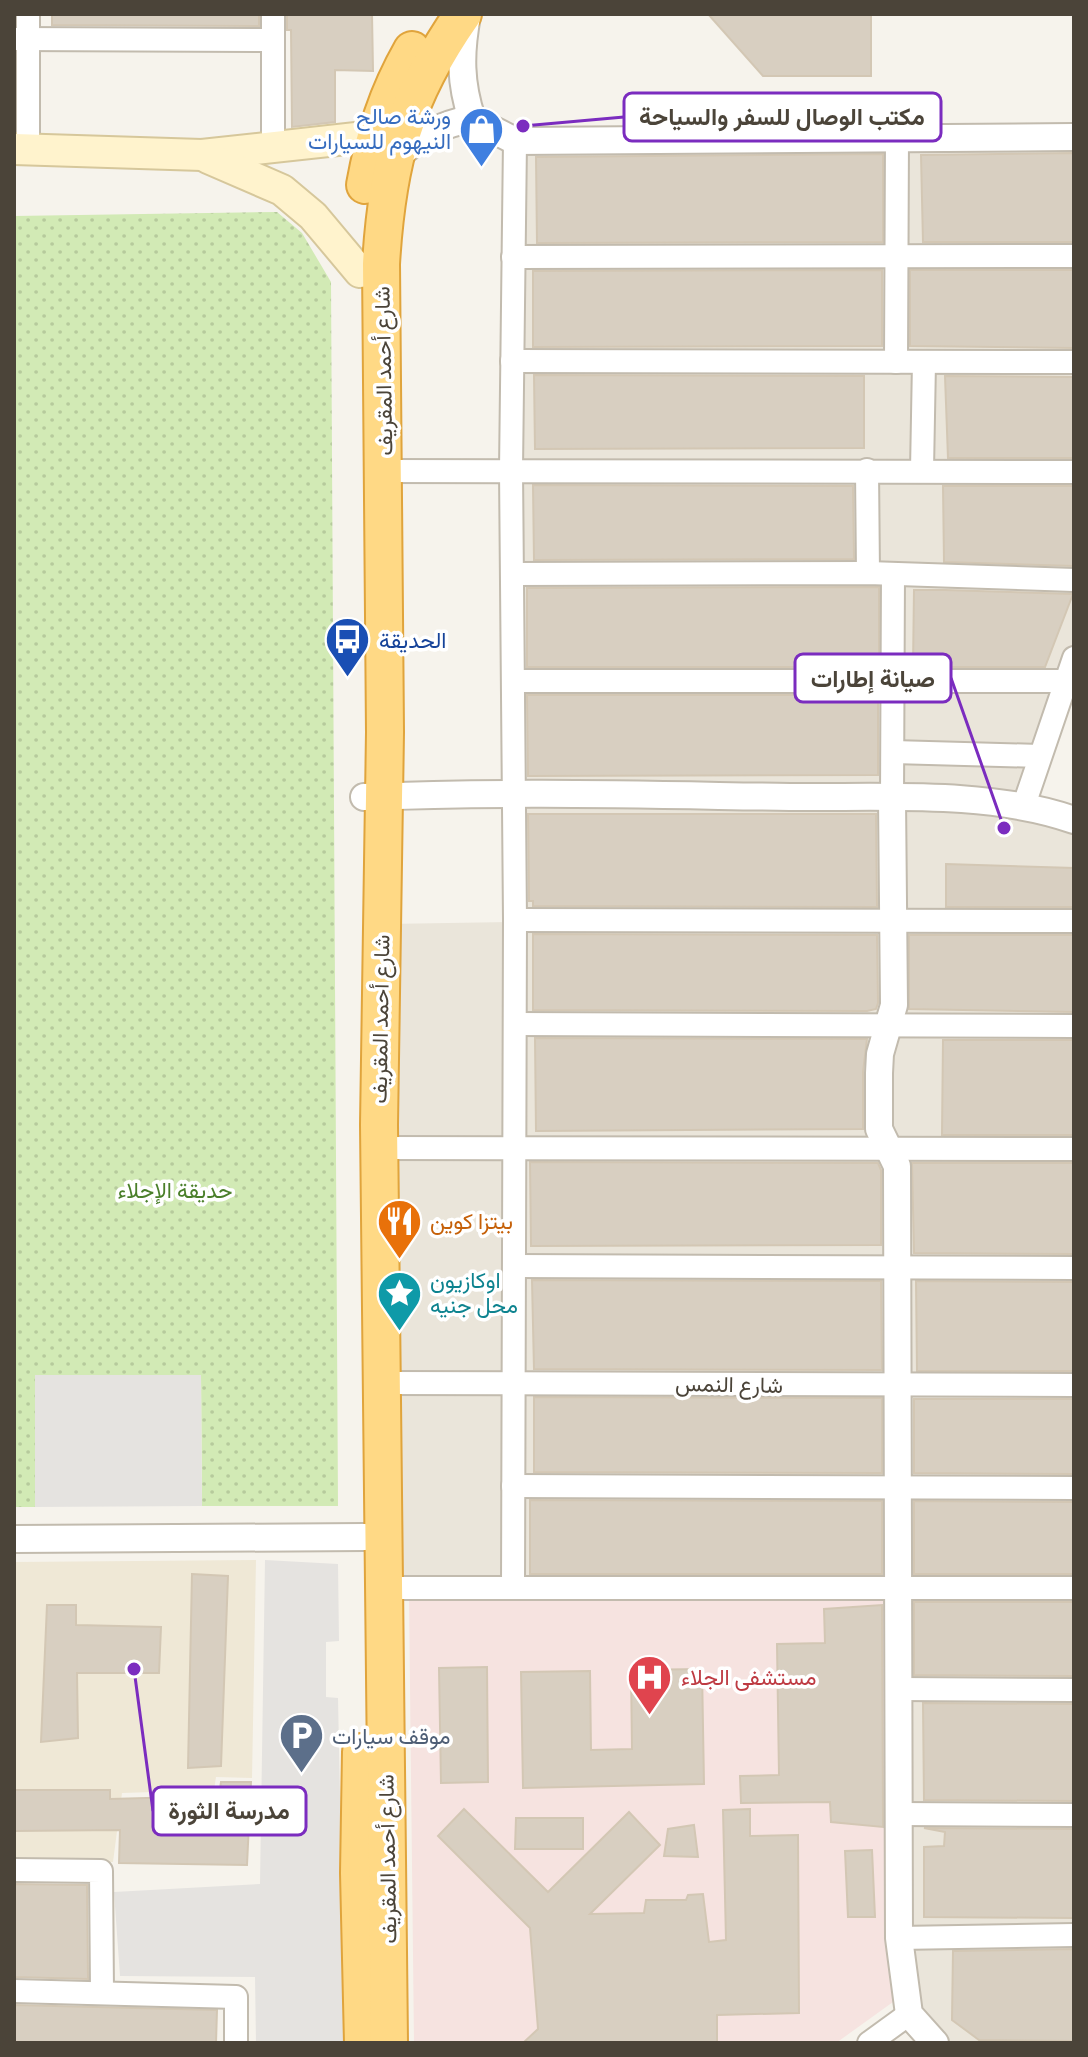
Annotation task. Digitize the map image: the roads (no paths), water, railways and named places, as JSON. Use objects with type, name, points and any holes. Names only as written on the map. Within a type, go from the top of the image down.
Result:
[{"type":"highway","name":"شارع أحمد المقريف","points":[[389,2043],[373,1812],[365,1537],[374,797],[385,471],[381,264],[383,148],[387,95],[434,14]]},
{"type":"highway","name":"شارع أحمد المقريف","points":[[363,2043],[384,1588],[384,1383],[374,797],[360,272],[362,199],[383,148],[417,87],[465,14]]},
{"type":"main road","points":[[21,150],[202,155],[383,148]]},
{"type":"main road","points":[[202,155],[282,190],[313,216],[360,272]]},
{"type":"street","points":[[21,150],[21,39],[28,14]]},
{"type":"street","points":[[273,14],[273,134]]},
{"type":"street","points":[[465,14],[460,66],[462,87],[472,119]]},
{"type":"street","points":[[21,39],[273,40]]},
{"type":"street","points":[[383,148],[427,131],[472,119],[515,141],[1074,137]]},
{"type":"street","points":[[896,362],[897,136]]},
{"type":"street","points":[[513,1587],[515,920],[511,470],[515,141]]},
{"type":"street","points":[[513,257],[1074,256]]},
{"type":"street","points":[[512,361],[1074,362]]},
{"type":"street","points":[[922,470],[924,362]]},
{"type":"street","points":[[867,470],[868,573]]},
{"type":"street","points":[[385,471],[1074,472]]},
{"type":"street","points":[[513,574],[868,573],[1074,580]]},
{"type":"street","points":[[893,574],[894,1005],[880,1054],[879,1129],[897,1166],[899,1938],[909,2014],[935,2043]]},
{"type":"street","points":[[1024,805],[1074,658]]},
{"type":"street","points":[[513,681],[1065,681]]},
{"type":"street","points":[[893,752],[1040,756]]},
{"type":"street","points":[[374,797],[513,794],[892,799],[1024,805],[1074,820]]},
{"type":"street","points":[[515,920],[1074,921]]},
{"type":"street","points":[[515,1024],[1074,1026]]},
{"type":"street","points":[[379,1148],[1074,1149]]},
{"type":"street","points":[[514,1266],[1074,1268]]},
{"type":"street","name":"شارع النمس","points":[[384,1383],[1074,1385]]},
{"type":"street","points":[[513,1486],[1074,1488]]},
{"type":"street","points":[[14,1539],[365,1537]]},
{"type":"street","points":[[384,1588],[1074,1588]]},
{"type":"street","points":[[899,1689],[1074,1690]]},
{"type":"street","points":[[900,1814],[1074,1815]]},
{"type":"street","points":[[14,1870],[101,1871],[102,1992]]},
{"type":"street","points":[[899,1938],[1074,1935]]},
{"type":"street","points":[[14,1991],[236,1997],[236,2043]]},
{"type":"street","points":[[869,2043],[909,2014]]},
{"type":"place","name":"مكتب الوصال للسفر والسياحة","points":[[523,126]]},
{"type":"place","name":"ورشة صالح النيهوم للسيارات","points":[[482,168]]},
{"type":"place","name":"الحديقة","points":[[348,679]]},
{"type":"place","name":"صيانة إطارات","points":[[1004,828]]},
{"type":"place","name":"بيتزا كوين","points":[[399,1260]]},
{"type":"place","name":"اوكازيون محل جنيه","points":[[399,1332]]},
{"type":"place","name":"مدرسة الثورة","points":[[134,1669]]},
{"type":"place","name":"مستشفى الجلاء","points":[[650,1716]]},
{"type":"place","name":"موقف سيارات","points":[[301,1775]]},
{"type":"park label","name":"حديقة الإجلاء","points":[[175,1190]]}]
